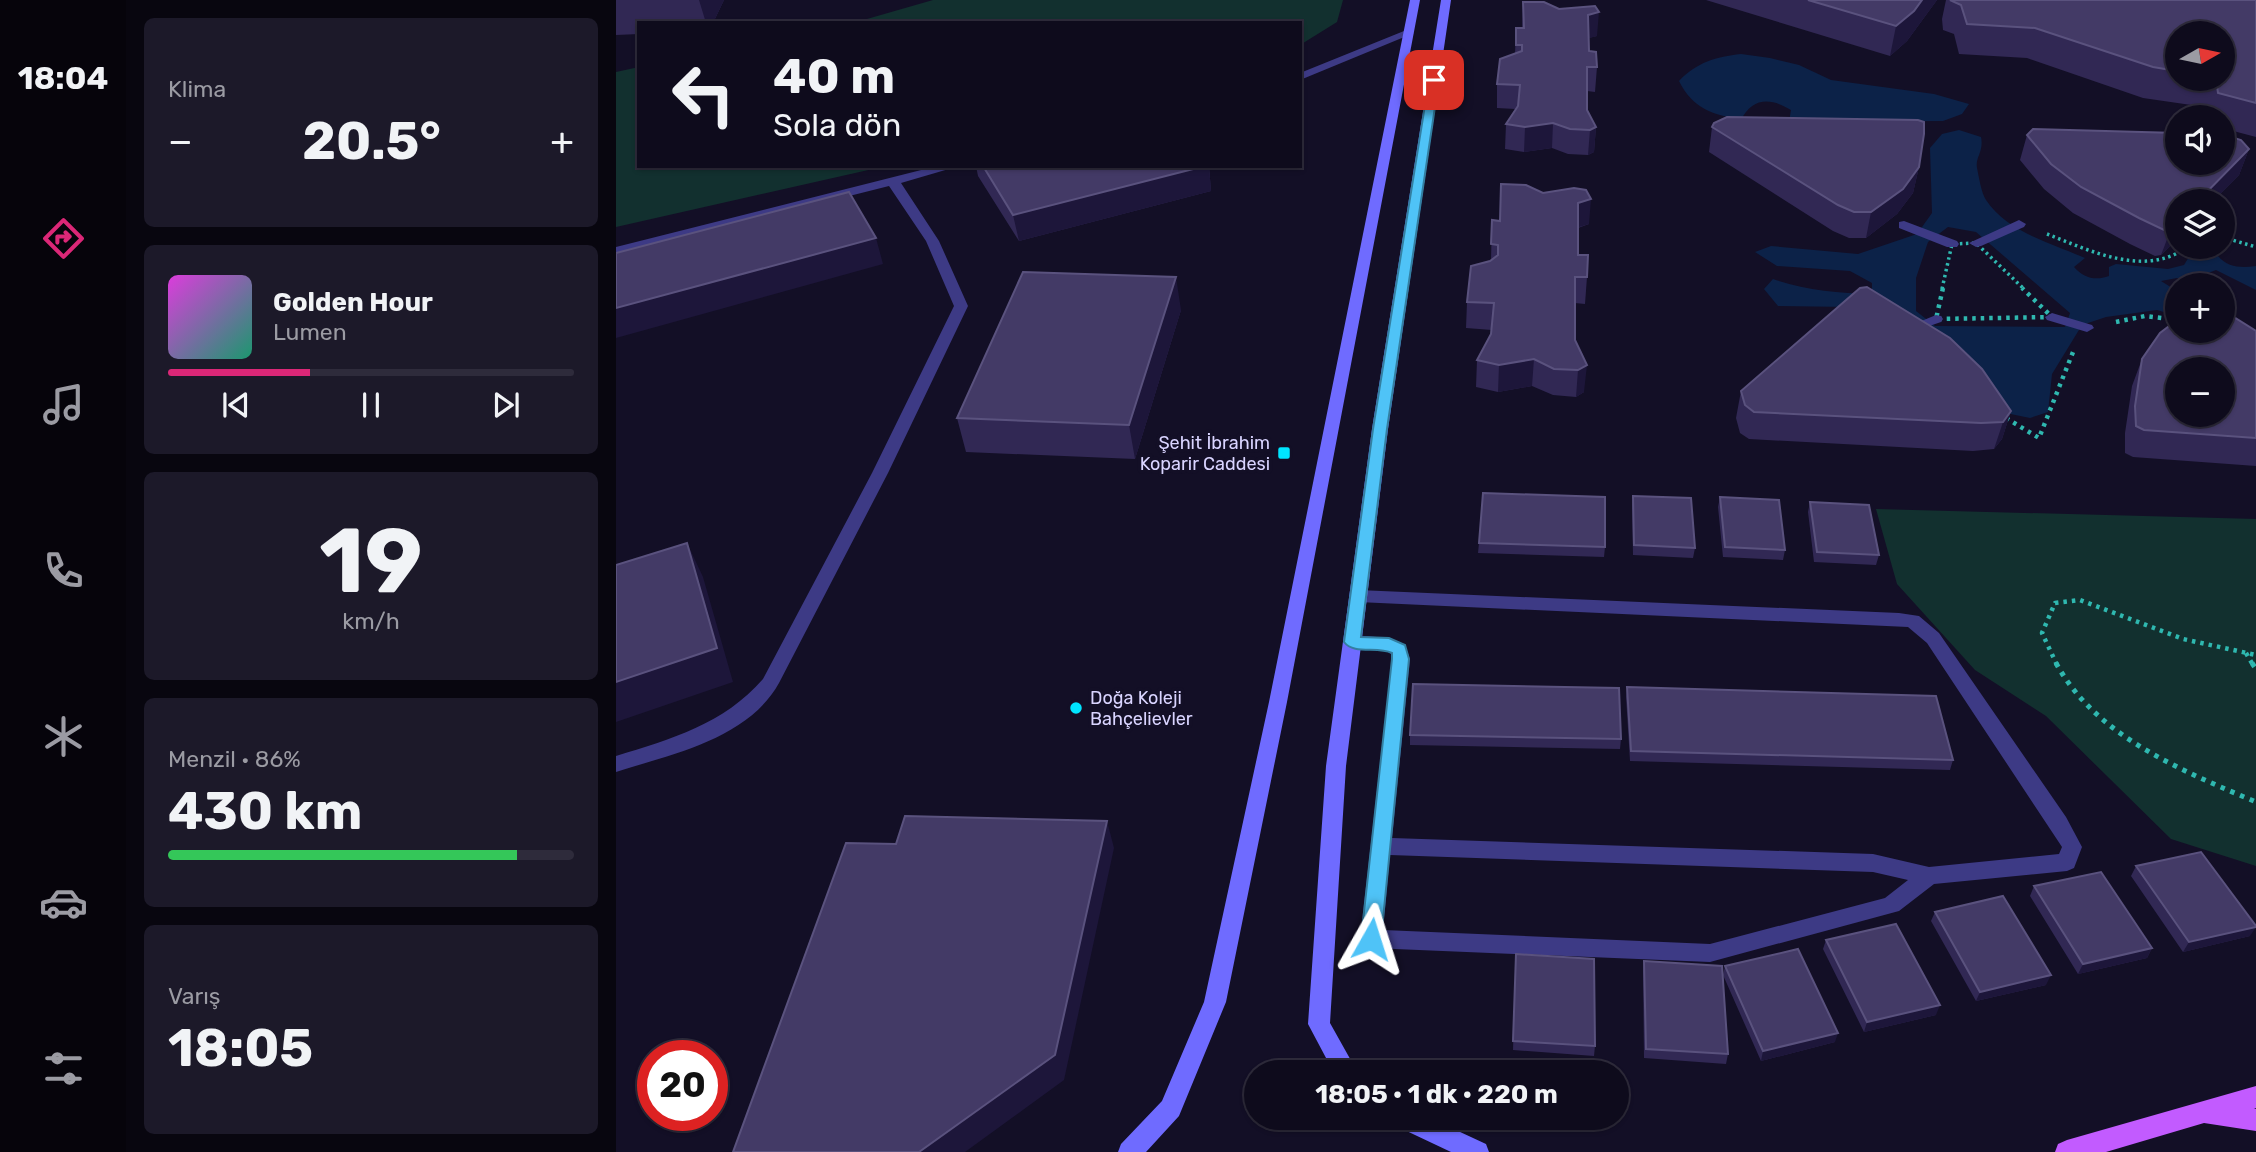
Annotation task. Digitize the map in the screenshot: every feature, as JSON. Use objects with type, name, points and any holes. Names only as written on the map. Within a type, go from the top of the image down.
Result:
[{"type":"main road","points":[[2067,1152],[2256,1097]]},
{"type":"main road","points":[[2203,1114],[2256,1120]]},
{"type":"street","points":[[1130,1152],[1171,1108],[1215,1002],[1278,702],[1415,0]]},
{"type":"street","points":[[1340,1060],[1319,1024],[1336,766],[1380,429],[1446,0]]},
{"type":"street","points":[[1302,77],[1408,33]]},
{"type":"street","points":[[616,251],[946,168]]},
{"type":"street","points":[[616,764],[720,728],[759,699],[770,683],[880,473],[961,306],[944,261],[915,207],[893,182]]},
{"type":"street","points":[[1976,243],[2019,224]]},
{"type":"street","points":[[1904,225],[1952,244]]},
{"type":"street","points":[[2052,317],[2087,328]]},
{"type":"street","points":[[1909,329],[1936,319]]},
{"type":"street","points":[[1358,596],[1913,621],[1933,638],[2060,823],[2072,847],[2067,862],[1929,876],[1873,863],[1381,846]]},
{"type":"street","points":[[1352,642],[1389,645],[1399,650],[1401,659],[1371,939],[1710,953],[1891,905],[1929,876]]},
{"type":"street","points":[[1430,1130],[1477,1152]]},
{"type":"path","points":[[2019,224],[2125,260],[2170,259]]},
{"type":"path","points":[[2235,241],[2256,247]]},
{"type":"path","points":[[1976,243],[2052,317]]},
{"type":"path","points":[[1952,244],[1936,319],[2052,317]]},
{"type":"path","points":[[1999,414],[2039,438]]},
{"type":"path","points":[[2256,655],[2183,639],[2080,600],[2056,603],[2042,634],[2067,681],[2112,727],[2182,770],[2256,802]]},
{"type":"path","points":[[2246,653],[2256,669]]},
{"type":"green space","points":[[933,0],[1343,0],[1337,22],[1302,44],[1302,21],[860,21]]},
{"type":"green space","points":[[637,67],[637,168],[877,168],[616,227],[616,72]]},
{"type":"green space","points":[[1876,509],[2256,519],[2256,866],[2171,839],[2046,716],[1975,670],[1897,584]]},
{"type":"water","points":[[1741,54],[1799,65],[1831,80],[1934,94],[1969,104],[1962,114],[1943,121],[1789,122],[1791,110],[1776,103],[1762,102],[1750,107],[1741,120],[1704,109],[1691,98],[1679,81],[1707,61]]},
{"type":"water","points":[[1959,130],[1981,137],[1977,168],[1986,200],[2006,221],[2018,229],[2085,258],[2074,267],[2086,276],[2109,276],[2109,267],[2116,264],[2168,269],[2184,265],[2188,259],[2221,259],[2236,266],[2256,266],[2256,290],[2235,280],[2235,273],[2216,270],[2208,273],[2165,273],[2165,280],[2161,281],[2165,284],[2165,312],[2157,310],[2106,317],[2082,325],[2052,374],[2048,412],[2030,418],[2001,412],[1851,307],[1778,306],[1764,289],[1773,279],[1821,290],[1872,294],[1872,283],[1850,271],[1777,266],[1755,252],[1771,246],[1858,254],[1917,234],[1932,213],[1930,148],[1942,134]],"holes":[[[1948,227],[1976,232],[2070,313],[2065,327],[1935,326],[1916,311],[1916,278],[1928,242]]]},
{"type":"building","points":[[1808,0],[1922,0],[1914,11],[1896,26]]},
{"type":"building","points":[[1950,0],[2256,0],[2256,103],[2218,93],[2235,91],[2235,21],[2165,21],[2165,69],[2035,28],[1967,24],[1961,5]]},
{"type":"building","points":[[1523,2],[1544,2],[1559,9],[1595,6],[1599,12],[1588,15],[1589,51],[1596,52],[1597,67],[1587,67],[1587,110],[1596,127],[1590,130],[1570,129],[1553,123],[1525,127],[1506,124],[1518,106],[1520,85],[1497,84],[1500,59],[1522,51],[1522,45],[1516,45],[1516,28],[1524,28]]},
{"type":"building","points":[[1727,117],[1918,120],[1924,122],[1919,167],[1903,189],[1871,212],[1854,212],[1838,205],[1712,127],[1714,123]]},
{"type":"building","points":[[2033,129],[2165,133],[2165,175],[2224,175],[2210,189],[2165,189],[2164,230],[2081,187],[2051,164],[2027,135]]},
{"type":"building","points":[[2235,138],[2241,140],[2249,149],[2235,163]]},
{"type":"building","points":[[984,168],[1197,168],[1013,215]]},
{"type":"building","points":[[1501,184],[1526,185],[1543,193],[1574,188],[1586,190],[1591,199],[1578,203],[1578,255],[1588,255],[1587,277],[1575,277],[1575,340],[1587,365],[1578,370],[1554,369],[1534,359],[1499,365],[1477,360],[1491,334],[1494,303],[1467,302],[1471,266],[1490,261],[1498,255],[1498,245],[1491,244],[1492,220],[1500,221]]},
{"type":"building","points":[[849,192],[876,238],[616,308],[616,253]]},
{"type":"building","points":[[1023,272],[1176,277],[1129,425],[957,418]]},
{"type":"building","points":[[1867,287],[1950,338],[1982,369],[2011,411],[2003,422],[1754,412],[1745,405],[1741,391],[1860,288]]},
{"type":"building","points":[[2235,318],[2256,331],[2256,438],[2144,430],[2136,426],[2135,406],[2142,359],[2165,329],[2165,343],[2235,343]]},
{"type":"building","points":[[1483,493],[1605,497],[1605,547],[1479,543]]},
{"type":"building","points":[[1633,496],[1691,498],[1695,548],[1634,545]]},
{"type":"building","points":[[1720,497],[1779,500],[1785,550],[1725,547]]},
{"type":"building","points":[[1810,502],[1869,505],[1879,555],[1817,552]]},
{"type":"building","points":[[687,543],[717,648],[616,682],[616,565]]},
{"type":"building","points":[[1413,684],[1619,688],[1621,739],[1410,735]]},
{"type":"building","points":[[1627,687],[1936,696],[1953,760],[1631,751]]},
{"type":"building","points":[[905,816],[1107,821],[1055,1055],[919,1152],[733,1152],[846,843],[896,844]]},
{"type":"building","points":[[2201,852],[2256,927],[2189,942],[2136,866]]},
{"type":"building","points":[[2101,872],[2152,948],[2083,964],[2034,886]]},
{"type":"building","points":[[2003,896],[2051,975],[1980,992],[1935,912]]},
{"type":"building","points":[[1896,924],[1940,1005],[1867,1022],[1826,940]]},
{"type":"building","points":[[1798,949],[1838,1033],[1763,1051],[1725,966]]},
{"type":"building","points":[[1516,954],[1594,959],[1595,1046],[1513,1041]]},
{"type":"building","points":[[1644,961],[1722,966],[1728,1054],[1646,1049]]},
{"type":"place","name":"Şehit İbrahim Koparir Caddesi","points":[[1284,453]]},
{"type":"place","name":"Doğa Koleji Bahçelievler","points":[[1076,708]]},
{"type":"route","points":[[1371,939],[1401,659],[1399,650],[1389,645],[1352,642],[1380,429],[1434,80]]}]
